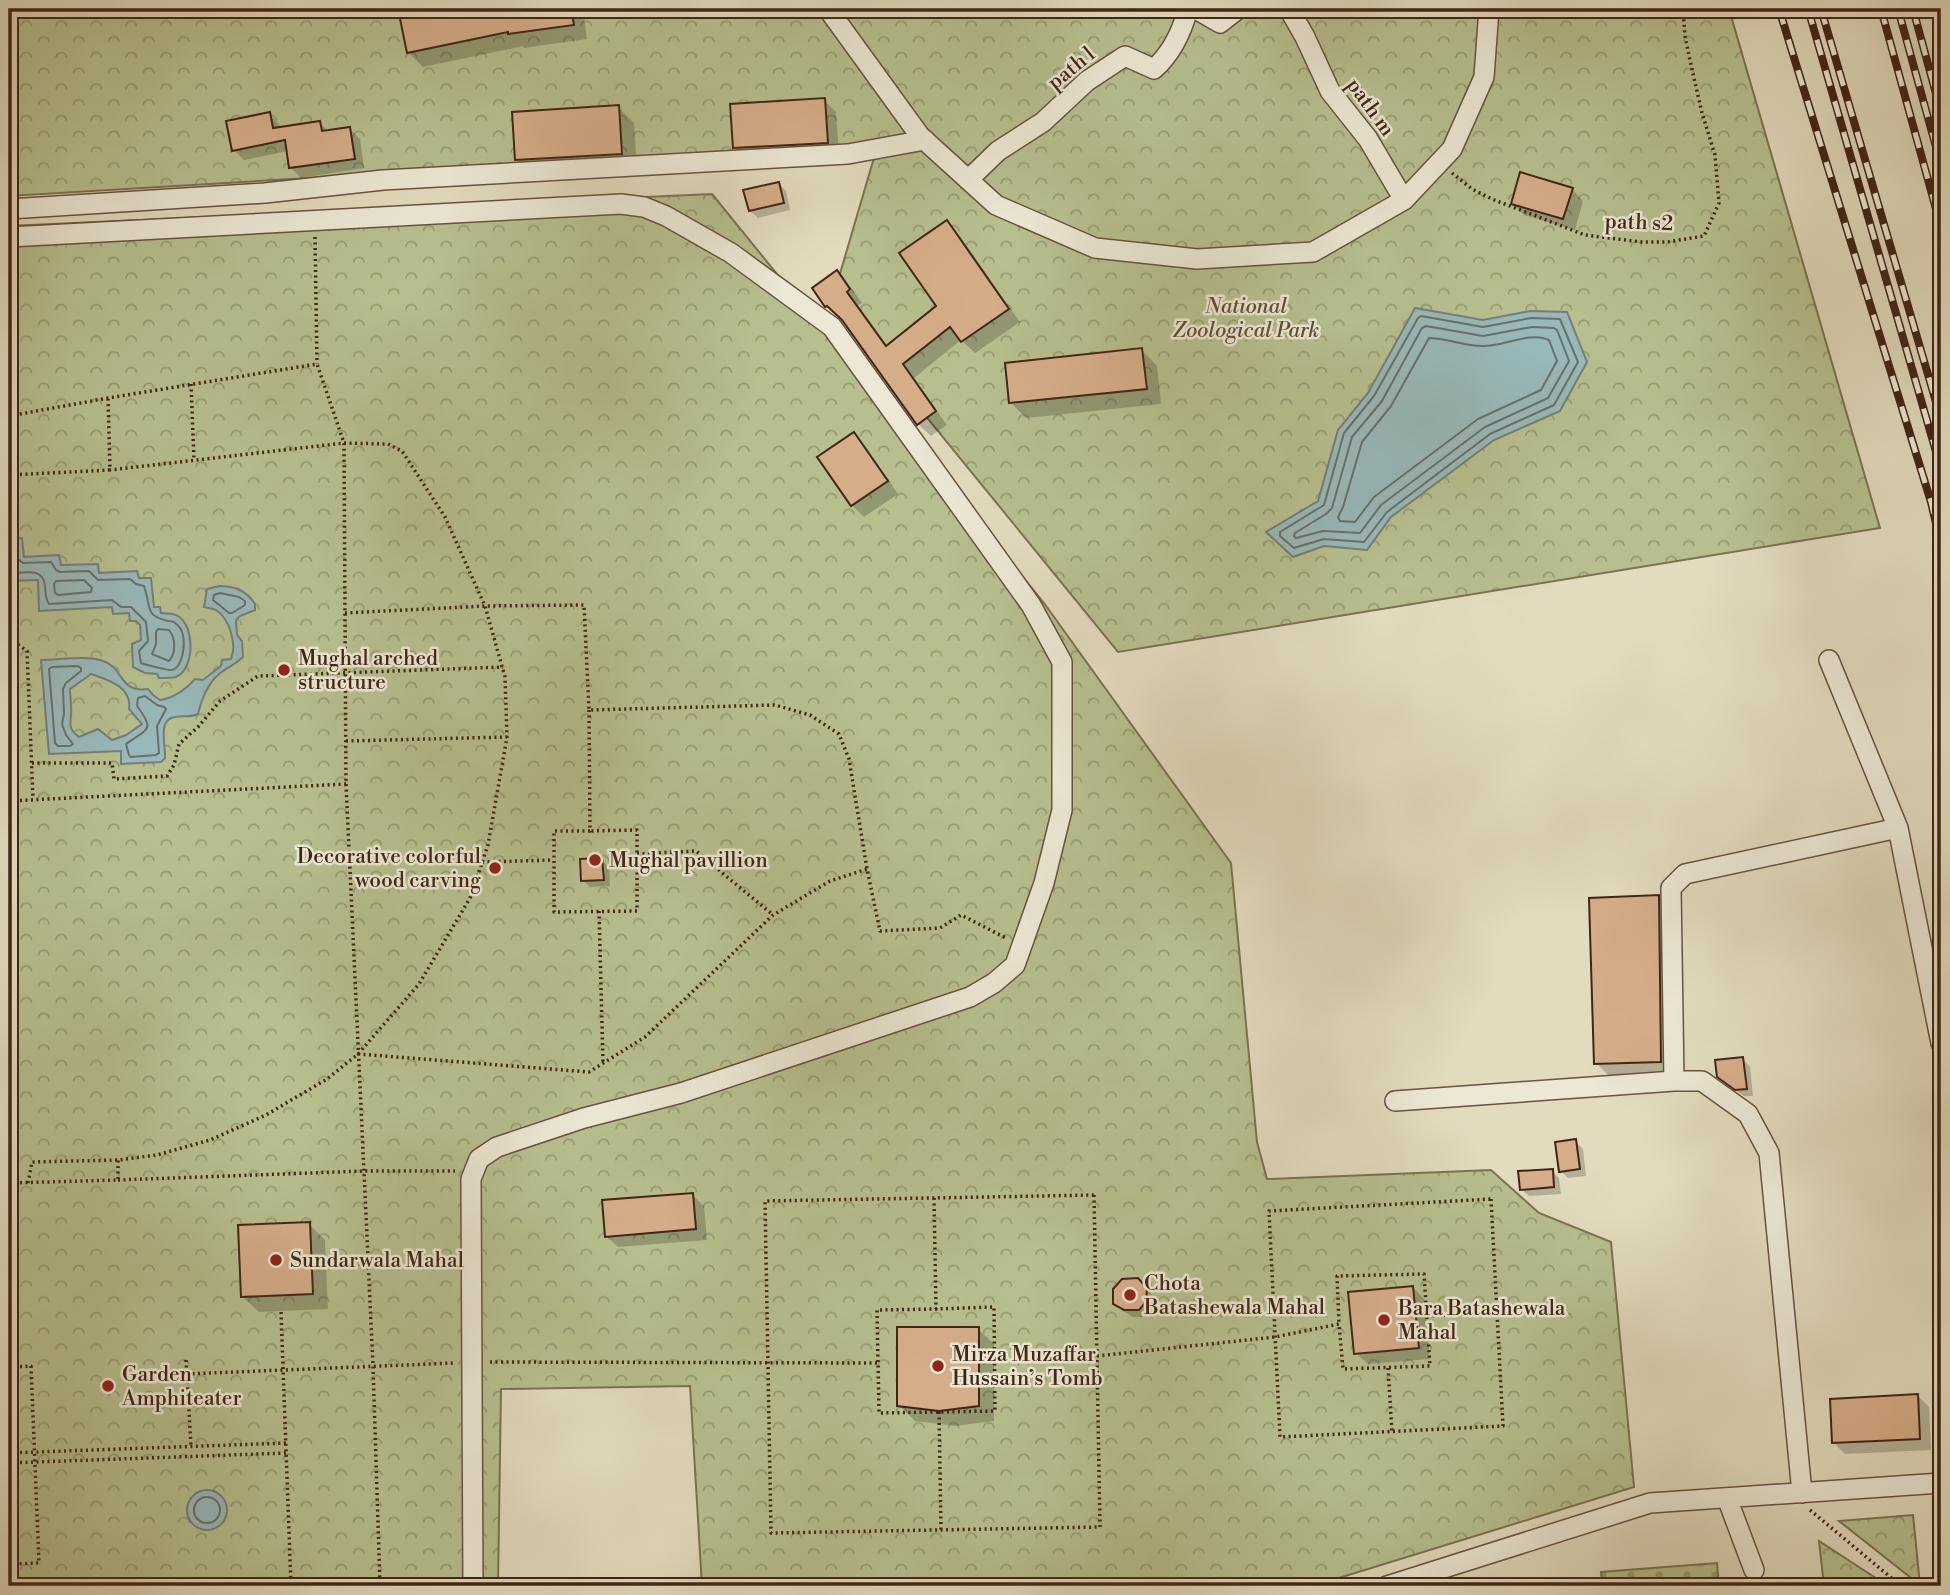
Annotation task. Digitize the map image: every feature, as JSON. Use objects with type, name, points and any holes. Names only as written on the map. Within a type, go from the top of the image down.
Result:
[{"type":"street","points":[[828,9],[920,136],[996,205],[1095,248],[1196,259],[1313,252],[1404,200],[1452,149],[1484,77],[1489,9]]},
{"type":"street","name":"path l","points":[[968,180],[998,151],[1043,122],[1087,81],[1125,56],[1154,69],[1175,42],[1188,9]]},
{"type":"street","points":[[1196,9],[1220,23],[1238,9]]},
{"type":"street","name":"path m","points":[[1289,9],[1306,37],[1330,91],[1368,139],[1404,200]]},
{"type":"street","points":[[9,209],[265,193],[383,180],[848,153],[925,140]]},
{"type":"street","points":[[9,237],[621,204],[644,207],[666,216],[731,253],[832,327],[1031,604],[1062,662],[1062,810],[1044,883],[1016,965],[994,984],[970,997],[681,1093],[584,1118],[497,1147],[479,1159],[471,1179],[473,1586]]},
{"type":"street","points":[[1829,660],[1898,828],[1941,1043]]},
{"type":"street","points":[[1674,1081],[1671,888],[1678,879],[1685,874],[1898,828]]},
{"type":"street","points":[[1395,1101],[1702,1081],[1748,1114],[1769,1153],[1796,1493]]},
{"type":"street","points":[[1387,1586],[1650,1503],[1941,1483]]},
{"type":"street","points":[[1727,1498],[1754,1570]]},
{"type":"path","name":"path s2","points":[[1440,163],[1472,189],[1586,235],[1642,242],[1667,242],[1704,236],[1719,203],[1715,155],[1691,65],[1683,9]]},
{"type":"path","points":[[315,221],[317,364],[344,443],[346,784],[373,1367],[380,1586]]},
{"type":"path","points":[[9,416],[317,364]]},
{"type":"path","points":[[191,384],[194,460]]},
{"type":"path","points":[[108,398],[110,470]]},
{"type":"path","points":[[9,475],[110,470],[344,443],[388,444],[402,451],[445,517],[485,606],[505,677],[507,737],[488,845],[470,898],[419,984],[358,1054],[327,1079],[266,1115],[211,1140],[157,1155],[118,1160],[32,1162],[28,1183]]},
{"type":"path","points":[[345,613],[485,606],[584,605],[589,710],[590,831]]},
{"type":"path","points":[[9,638],[27,651],[33,799]]},
{"type":"path","points":[[32,762],[112,763],[114,779],[167,776],[174,765],[179,744],[220,701],[258,676],[503,667]]},
{"type":"path","points":[[589,710],[775,705],[810,715],[839,734],[849,759],[880,931],[940,928],[961,915],[1022,947]]},
{"type":"path","points":[[346,741],[507,737]]},
{"type":"path","points":[[9,801],[346,784]]},
{"type":"path","points":[[637,830],[637,854],[637,911],[554,912],[554,831],[637,830]]},
{"type":"path","points":[[637,854],[696,851],[773,915]]},
{"type":"path","points":[[482,862],[554,860]]},
{"type":"path","points":[[358,1054],[589,1072],[645,1037],[773,915],[830,881],[867,869]]},
{"type":"path","points":[[599,911],[603,1063]]},
{"type":"path","points":[[118,1160],[118,1180]]},
{"type":"path","points":[[9,1183],[363,1171],[475,1171]]},
{"type":"path","points":[[1094,1195],[1097,1356],[1100,1527],[771,1533],[765,1201],[1094,1195]]},
{"type":"path","points":[[934,1198],[936,1309]]},
{"type":"path","points":[[1491,1199],[1497,1312],[1503,1426],[1280,1437],[1269,1211],[1491,1199]]},
{"type":"path","points":[[9,1249],[11,1367],[31,1366],[38,1563],[9,1564]]},
{"type":"path","points":[[1424,1274],[1427,1316],[1430,1366],[1343,1369],[1336,1276],[1424,1274]]},
{"type":"path","points":[[993,1307],[995,1410],[879,1413],[877,1310],[936,1309],[993,1307]]},
{"type":"path","points":[[281,1312],[291,1586]]},
{"type":"path","points":[[1427,1316],[1497,1312]]},
{"type":"path","points":[[1097,1356],[1275,1337],[1339,1324]]},
{"type":"path","points":[[186,1360],[191,1446]]},
{"type":"path","points":[[187,1374],[472,1362],[878,1363]]},
{"type":"path","points":[[1388,1368],[1392,1432]]},
{"type":"path","points":[[939,1412],[941,1530]]},
{"type":"path","points":[[9,1453],[286,1443]]},
{"type":"path","points":[[9,1464],[286,1453]]},
{"type":"path","points":[[1796,1493],[1900,1586]]},
{"type":"green space","name":"National Zoological Park","points":[[9,9],[1729,9],[1880,528],[1118,652],[832,301],[878,144],[9,196]]},
{"type":"green space","points":[[712,194],[1044,603],[1231,863],[1257,1142],[1267,1179],[1491,1170],[1539,1213],[1611,1242],[1634,1487],[1313,1586],[702,1586],[690,1386],[501,1389],[498,1586],[9,1586],[9,226]]},
{"type":"green space","points":[[1913,1515],[1920,1585],[1839,1521]]},
{"type":"green space","points":[[1819,1541],[1888,1586],[1824,1586]]},
{"type":"green space","points":[[1717,1563],[1719,1586],[1602,1586],[1601,1572]]},
{"type":"water","points":[[1415,308],[1483,320],[1530,311],[1567,312],[1587,362],[1560,411],[1494,440],[1391,517],[1367,550],[1324,546],[1293,557],[1266,532],[1318,501],[1338,430],[1368,393]]},
{"type":"water","points":[[22,538],[24,557],[59,555],[61,565],[98,564],[99,573],[137,571],[139,578],[151,578],[154,607],[160,607],[161,613],[178,616],[188,629],[190,647],[187,666],[176,677],[159,678],[157,674],[145,673],[133,667],[132,644],[141,640],[140,625],[136,621],[130,621],[129,613],[113,614],[112,607],[39,611],[38,580],[9,581],[9,539]]},
{"type":"water","points":[[219,586],[239,590],[248,595],[255,604],[255,610],[236,620],[243,657],[215,678],[203,698],[198,714],[175,717],[166,723],[165,758],[161,762],[121,764],[121,751],[49,754],[41,660],[81,658],[103,661],[115,668],[131,687],[148,689],[160,700],[170,697],[184,690],[195,679],[203,680],[221,666],[222,660],[231,659],[231,633],[225,619],[216,610],[204,607],[207,589]],"holes":[[[91,674],[112,682],[123,690],[129,701],[129,709],[142,724],[126,735],[112,740],[98,729],[79,737],[73,732],[70,722],[70,689]]]},
{"type":"water","points":[[207,1490],[221,1496],[227,1510],[221,1524],[207,1530],[193,1524],[187,1510],[193,1496]]},
{"type":"building","points":[[398,9],[571,9],[574,25],[508,32],[407,53]]},
{"type":"building","points":[[825,98],[828,143],[733,148],[730,104]]},
{"type":"building","points":[[619,105],[622,154],[515,160],[512,112]]},
{"type":"building","points":[[270,112],[273,128],[320,121],[322,131],[350,127],[355,159],[289,168],[285,140],[232,151],[226,121]]},
{"type":"building","points":[[1520,172],[1573,188],[1563,219],[1511,204]]},
{"type":"building","points":[[779,182],[784,203],[749,211],[743,190]]},
{"type":"building","points":[[947,220],[1009,309],[961,342],[950,327],[903,364],[936,411],[917,425],[842,320],[825,307],[812,288],[837,270],[850,289],[847,292],[886,346],[936,306],[899,253]]},
{"type":"building","points":[[1142,348],[1147,389],[1009,403],[1005,363]]},
{"type":"building","points":[[854,432],[888,481],[851,506],[817,457]]},
{"type":"building","points":[[602,858],[604,880],[581,881],[580,859]]},
{"type":"building","points":[[1659,895],[1661,1062],[1594,1064],[1589,898]]},
{"type":"building","points":[[1743,1057],[1747,1089],[1735,1090],[1717,1077],[1715,1060]]},
{"type":"building","points":[[1576,1139],[1580,1169],[1559,1172],[1555,1142]]},
{"type":"building","points":[[1553,1169],[1554,1187],[1520,1190],[1518,1171]]},
{"type":"building","points":[[693,1193],[696,1229],[605,1237],[602,1200]]},
{"type":"building","name":"Sundarwala Mahal","points":[[310,1222],[313,1294],[241,1297],[238,1225]]},
{"type":"building","name":"Chota Batashewala Mahal","points":[[1138,1278],[1147,1288],[1146,1302],[1139,1310],[1124,1310],[1113,1304],[1113,1289],[1122,1279]]},
{"type":"building","name":"Bara Batashewala Mahal","points":[[1413,1286],[1419,1348],[1354,1354],[1348,1292]]},
{"type":"building","name":"Mirza Muzaffar Hussain’s Tomb","points":[[897,1327],[979,1327],[979,1406],[939,1411],[897,1406]]},
{"type":"building","points":[[1918,1394],[1920,1439],[1832,1443],[1830,1399]]},
{"type":"waterway","points":[[9,1130],[16,1130]]},
{"type":"railway","points":[[1779,9],[1931,502],[1941,545]]},
{"type":"railway","points":[[1808,9],[1941,469]]},
{"type":"railway","points":[[1821,9],[1941,419]]},
{"type":"railway","points":[[1881,9],[1941,227]]},
{"type":"railway","points":[[1898,9],[1941,165]]},
{"type":"railway","points":[[1913,9],[1941,112]]},
{"type":"place","name":"Mughal arched structure","points":[[284,670]]},
{"type":"place","name":"Mughal pavillion","points":[[595,860]]},
{"type":"place","name":"Decorative colorful wood carving","points":[[495,868]]},
{"type":"place","name":"Sundarwala Mahal","points":[[276,1260]]},
{"type":"place","name":"Chota Batashewala Mahal","points":[[1130,1295]]},
{"type":"place","name":"Bara Batashewala Mahal","points":[[1384,1320]]},
{"type":"place","name":"Mirza Muzaffar Hussain’s Tomb","points":[[938,1366]]},
{"type":"place","name":"Garden Amphiteater","points":[[108,1386]]}]
